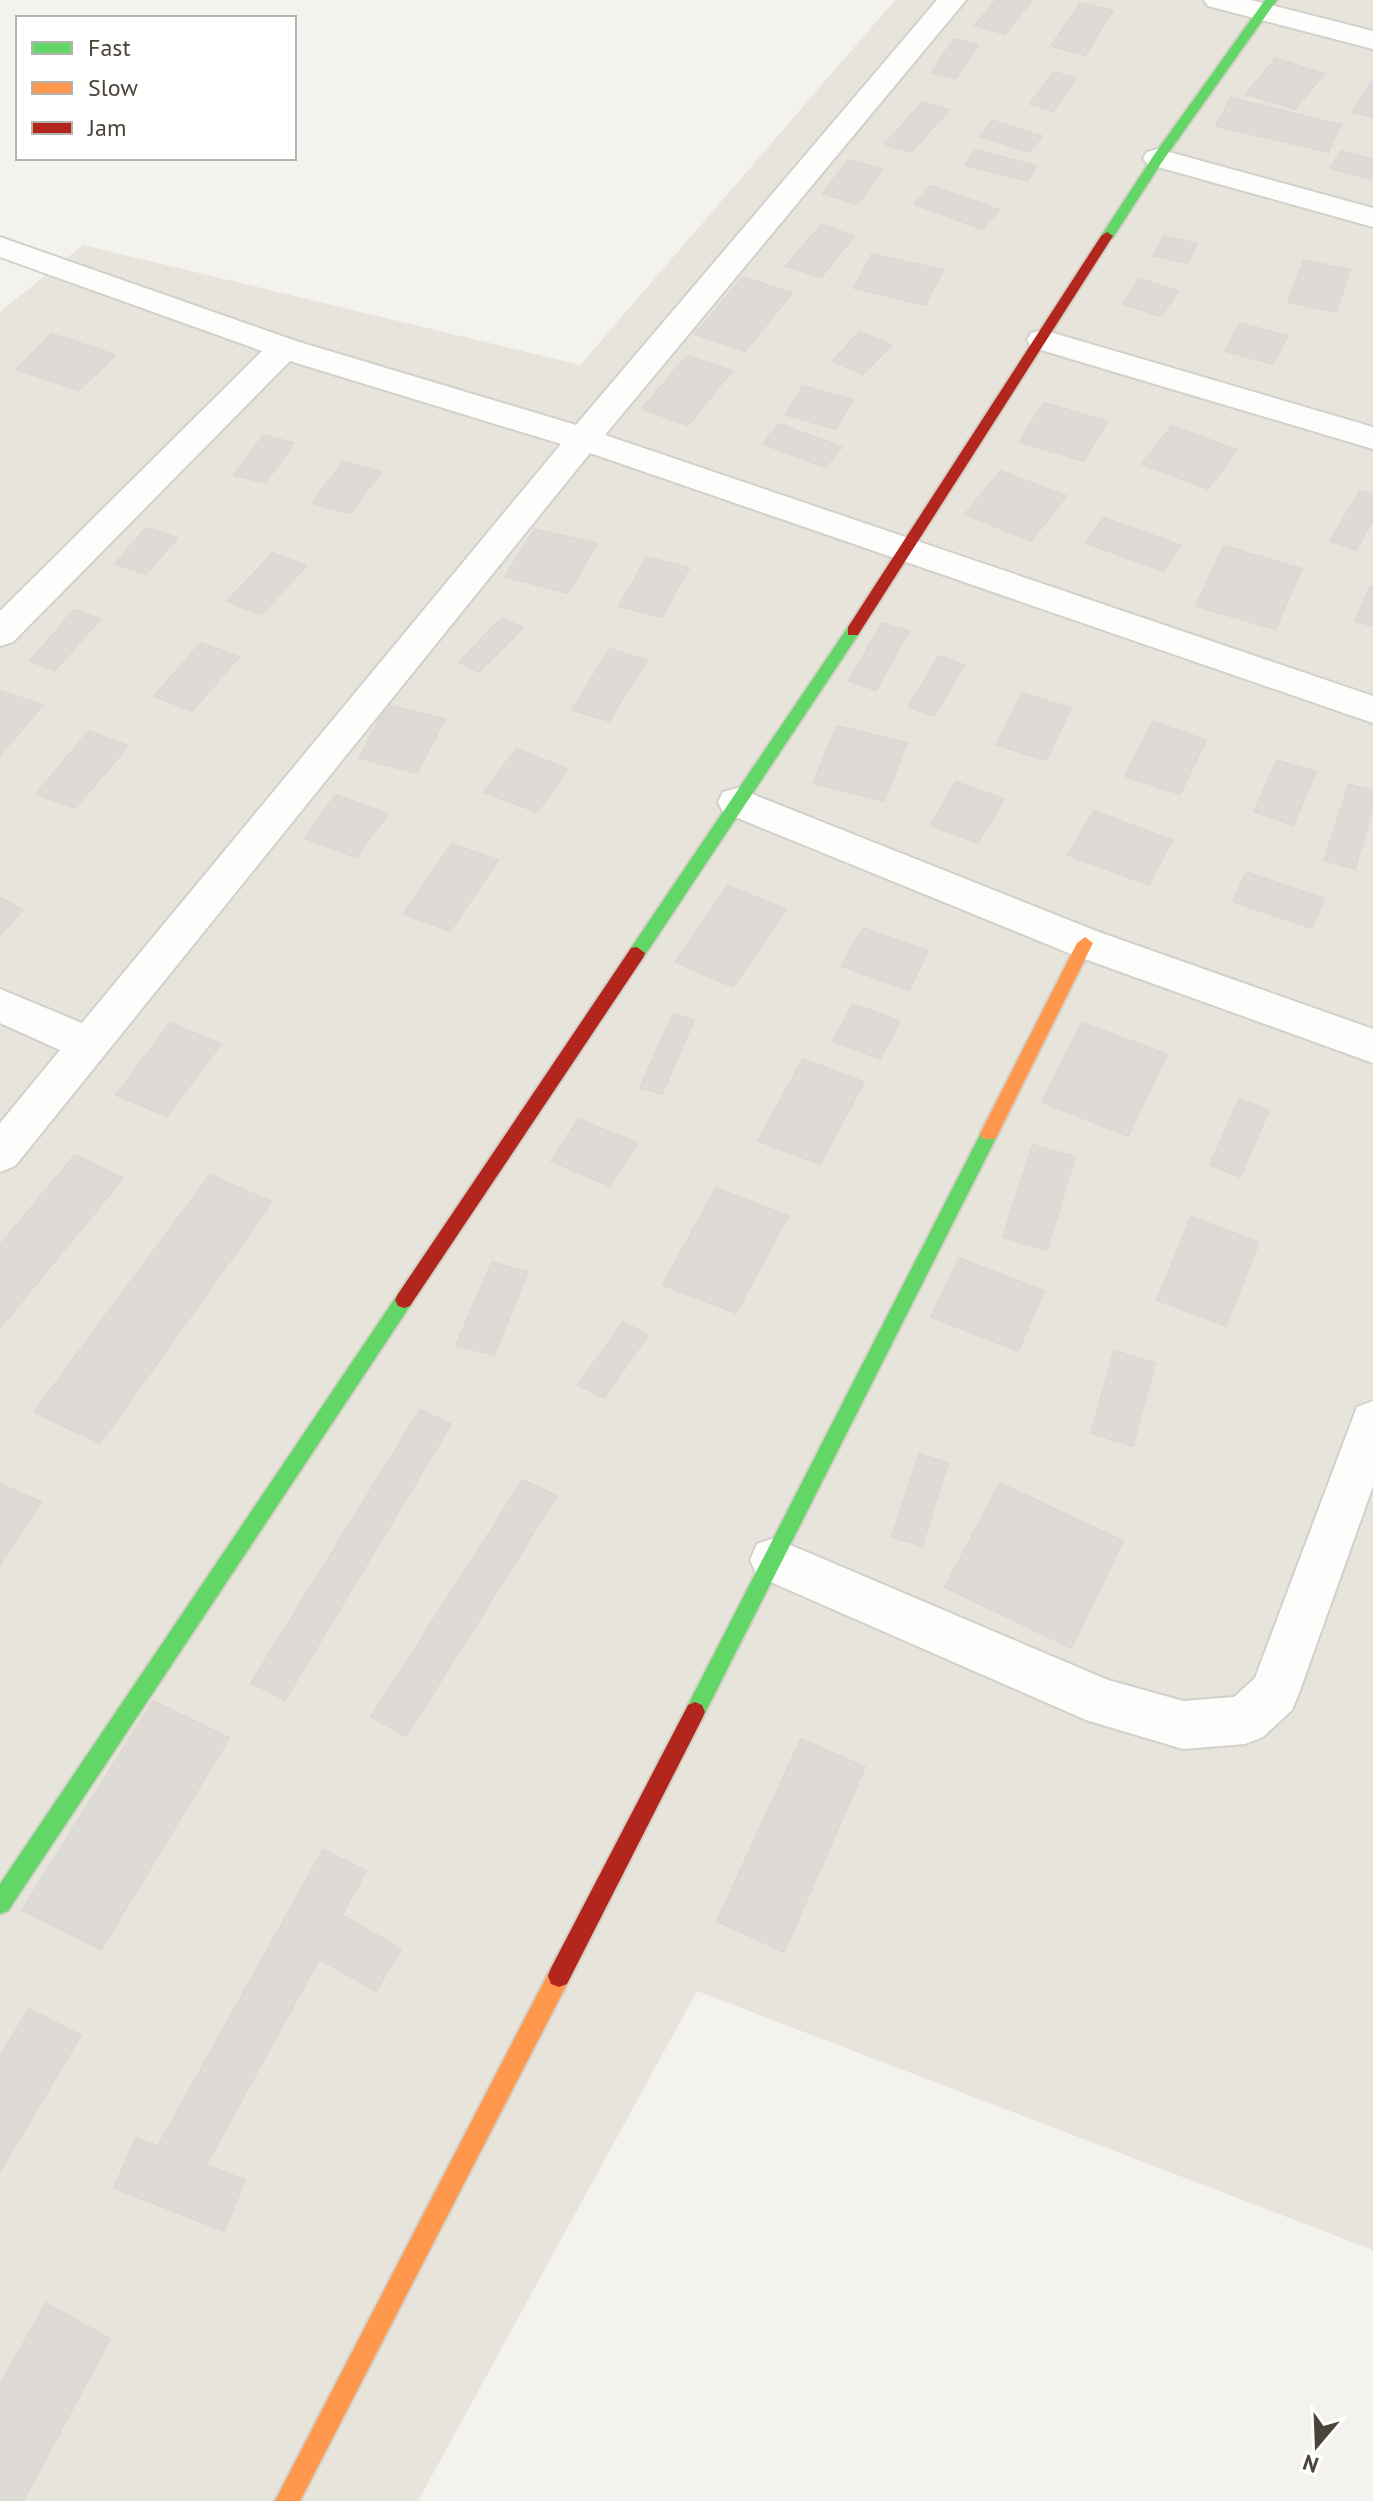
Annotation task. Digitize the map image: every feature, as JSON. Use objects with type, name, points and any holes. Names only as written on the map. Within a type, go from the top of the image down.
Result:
[{"type":"street","points":[[0,1154],[583,439],[952,0]]},
{"type":"street","points":[[1218,0],[1267,6],[1373,40]]},
{"type":"street","points":[[0,1903],[906,551],[1158,158],[1267,6]]},
{"type":"street","points":[[1158,158],[1373,218]]},
{"type":"street","points":[[0,246],[284,348],[583,439],[1373,710]]},
{"type":"street","points":[[1043,340],[1373,438]]},
{"type":"street","points":[[0,633],[284,348]]},
{"type":"street","points":[[737,802],[1085,943],[1373,1046]]},
{"type":"street","points":[[287,2501],[774,1560],[1085,943]]},
{"type":"street","points":[[0,1005],[90,1045]]},
{"type":"street","points":[[774,1560],[1104,1703],[1183,1725],[1245,1720],[1274,1693],[1373,1422]]},
{"type":"shaded area","points":[[895,0],[1373,0],[1373,2250],[697,1991],[418,2501],[0,2501],[0,312],[83,245],[580,365]]},
{"type":"building","points":[[996,0],[1031,1],[1005,34],[975,25]]},
{"type":"building","points":[[1080,3],[1113,11],[1085,55],[1051,46]]},
{"type":"building","points":[[954,39],[978,45],[956,78],[932,72]]},
{"type":"building","points":[[1276,58],[1324,74],[1295,109],[1246,94]]},
{"type":"building","points":[[1053,72],[1076,78],[1053,111],[1030,104]]},
{"type":"building","points":[[1373,80],[1373,117],[1353,112]]},
{"type":"building","points":[[1231,98],[1341,125],[1328,152],[1216,126]]},
{"type":"building","points":[[923,102],[949,110],[911,152],[885,144]]},
{"type":"building","points":[[993,121],[1042,136],[1029,152],[980,136]]},
{"type":"building","points":[[975,150],[1037,166],[1027,181],[965,165]]},
{"type":"building","points":[[1341,151],[1373,160],[1373,180],[1330,168]]},
{"type":"building","points":[[848,160],[882,169],[858,204],[823,194]]},
{"type":"building","points":[[931,186],[999,210],[982,229],[914,204]]},
{"type":"building","points":[[821,225],[854,236],[821,277],[786,266]]},
{"type":"building","points":[[1164,236],[1197,244],[1188,263],[1154,256]]},
{"type":"building","points":[[872,254],[943,270],[925,305],[854,288]]},
{"type":"building","points":[[1304,260],[1350,270],[1336,312],[1288,302]]},
{"type":"building","points":[[743,277],[792,293],[745,351],[695,334]]},
{"type":"building","points":[[1140,279],[1178,291],[1161,316],[1122,304]]},
{"type":"building","points":[[1240,323],[1288,336],[1273,364],[1225,351]]},
{"type":"building","points":[[860,332],[892,345],[863,374],[832,361]]},
{"type":"building","points":[[52,334],[115,355],[79,390],[16,369]]},
{"type":"building","points":[[687,356],[732,371],[688,425],[642,409]]},
{"type":"building","points":[[803,386],[853,400],[836,429],[786,415]]},
{"type":"building","points":[[1044,403],[1107,421],[1084,461],[1019,442]]},
{"type":"building","points":[[779,424],[842,447],[825,467],[763,444]]},
{"type":"building","points":[[1172,426],[1237,450],[1208,489],[1142,464]]},
{"type":"building","points":[[264,435],[294,443],[265,483],[234,475]]},
{"type":"building","points":[[343,462],[381,472],[350,513],[312,503]]},
{"type":"building","points":[[1001,471],[1066,496],[1031,541],[965,514]]},
{"type":"building","points":[[1360,491],[1373,495],[1373,520],[1356,550],[1330,541]]},
{"type":"building","points":[[1104,518],[1180,545],[1163,571],[1086,543]]},
{"type":"building","points":[[146,528],[177,538],[146,574],[115,564]]},
{"type":"building","points":[[535,529],[597,544],[568,593],[505,577]]},
{"type":"building","points":[[1224,546],[1302,569],[1275,629],[1196,606]]},
{"type":"building","points":[[273,553],[306,566],[261,615],[227,601]]},
{"type":"building","points":[[647,557],[689,568],[662,617],[619,606]]},
{"type":"building","points":[[1370,587],[1373,588],[1373,626],[1355,621]]},
{"type":"building","points":[[74,610],[100,619],[55,670],[30,661]]},
{"type":"building","points":[[502,618],[523,628],[479,672],[459,662]]},
{"type":"building","points":[[882,623],[909,631],[876,690],[849,681]]},
{"type":"building","points":[[201,643],[239,657],[192,711],[154,696]]},
{"type":"building","points":[[610,649],[647,660],[609,721],[572,710]]},
{"type":"building","points":[[939,656],[964,665],[934,716],[908,707]]},
{"type":"building","points":[[0,691],[43,705],[0,755]]},
{"type":"building","points":[[1022,693],[1071,708],[1046,760],[996,745]]},
{"type":"building","points":[[387,705],[445,719],[417,773],[359,758]]},
{"type":"building","points":[[1153,722],[1206,740],[1180,794],[1125,776]]},
{"type":"building","points":[[837,726],[907,743],[884,801],[813,783]]},
{"type":"building","points":[[89,731],[128,746],[75,808],[36,794]]},
{"type":"building","points":[[516,749],[568,769],[537,812],[484,792]]},
{"type":"building","points":[[1277,760],[1316,772],[1293,825],[1254,812]]},
{"type":"building","points":[[956,782],[1004,799],[978,843],[930,825]]},
{"type":"building","points":[[1349,784],[1373,791],[1373,807],[1355,869],[1324,860]]},
{"type":"building","points":[[336,795],[388,814],[356,857],[304,838]]},
{"type":"building","points":[[1094,811],[1172,840],[1149,885],[1068,855]]},
{"type":"building","points":[[452,844],[498,860],[450,931],[403,914]]},
{"type":"building","points":[[1246,872],[1324,898],[1312,928],[1233,902]]},
{"type":"building","points":[[728,886],[786,909],[733,987],[675,962]]},
{"type":"building","points":[[0,898],[23,910],[0,934]]},
{"type":"building","points":[[863,928],[928,951],[909,990],[841,966]]},
{"type":"building","points":[[853,1004],[900,1021],[880,1059],[833,1041]]},
{"type":"building","points":[[673,1014],[694,1020],[662,1094],[640,1088]]},
{"type":"building","points":[[170,1023],[221,1044],[167,1116],[116,1095]]},
{"type":"building","points":[[1082,1023],[1167,1054],[1128,1136],[1042,1102]]},
{"type":"building","points":[[803,1059],[864,1082],[820,1164],[758,1141]]},
{"type":"building","points":[[1239,1099],[1269,1110],[1240,1177],[1210,1165]]},
{"type":"building","points":[[578,1119],[637,1143],[610,1186],[551,1161]]},
{"type":"building","points":[[1033,1145],[1075,1157],[1047,1250],[1003,1237]]},
{"type":"building","points":[[75,1155],[123,1178],[0,1328],[0,1245]]},
{"type":"building","points":[[210,1175],[272,1202],[100,1443],[34,1412]]},
{"type":"building","points":[[716,1188],[788,1216],[736,1313],[663,1285]]},
{"type":"building","points":[[1191,1217],[1259,1242],[1226,1326],[1157,1300]]},
{"type":"building","points":[[959,1258],[1044,1291],[1018,1351],[931,1317]]},
{"type":"building","points":[[492,1262],[528,1272],[494,1355],[456,1345]]},
{"type":"building","points":[[623,1322],[648,1335],[604,1398],[578,1385]]},
{"type":"building","points":[[1114,1351],[1155,1363],[1133,1446],[1091,1433]]},
{"type":"building","points":[[420,1410],[451,1424],[285,1700],[251,1683]]},
{"type":"building","points":[[919,1454],[948,1463],[922,1546],[892,1537]]},
{"type":"building","points":[[523,1480],[557,1496],[406,1736],[371,1717]]},
{"type":"building","points":[[1000,1483],[1123,1541],[1071,1648],[945,1587]]},
{"type":"building","points":[[0,1484],[41,1502],[0,1565]]},
{"type":"building","points":[[153,1701],[229,1738],[101,1950],[22,1910]]},
{"type":"building","points":[[801,1739],[865,1767],[784,1952],[717,1921]]},
{"type":"building","points":[[323,1850],[366,1871],[342,1915],[401,1949],[376,1991],[319,1959],[206,2165],[245,2180],[224,2231],[114,2188],[136,2138],[158,2146]]},
{"type":"building","points":[[29,2009],[81,2035],[0,2171],[0,2056]]},
{"type":"building","points":[[46,2303],[110,2339],[23,2501],[0,2501],[0,2385]]},
{"type":"traffic: fast","points":[[1107,236],[1158,158],[1271,0]]},
{"type":"traffic: fast","points":[[637,953],[853,631]]},
{"type":"traffic: fast","points":[[695,1712],[989,1134]]},
{"type":"traffic: fast","points":[[0,1903],[404,1300]]},
{"type":"traffic: slow","points":[[989,1134],[1085,943]]},
{"type":"traffic: slow","points":[[287,2501],[559,1976]]},
{"type":"traffic: jam","points":[[853,631],[1107,236]]},
{"type":"traffic: jam","points":[[404,1300],[637,953]]},
{"type":"traffic: jam","points":[[559,1976],[695,1712]]}]
